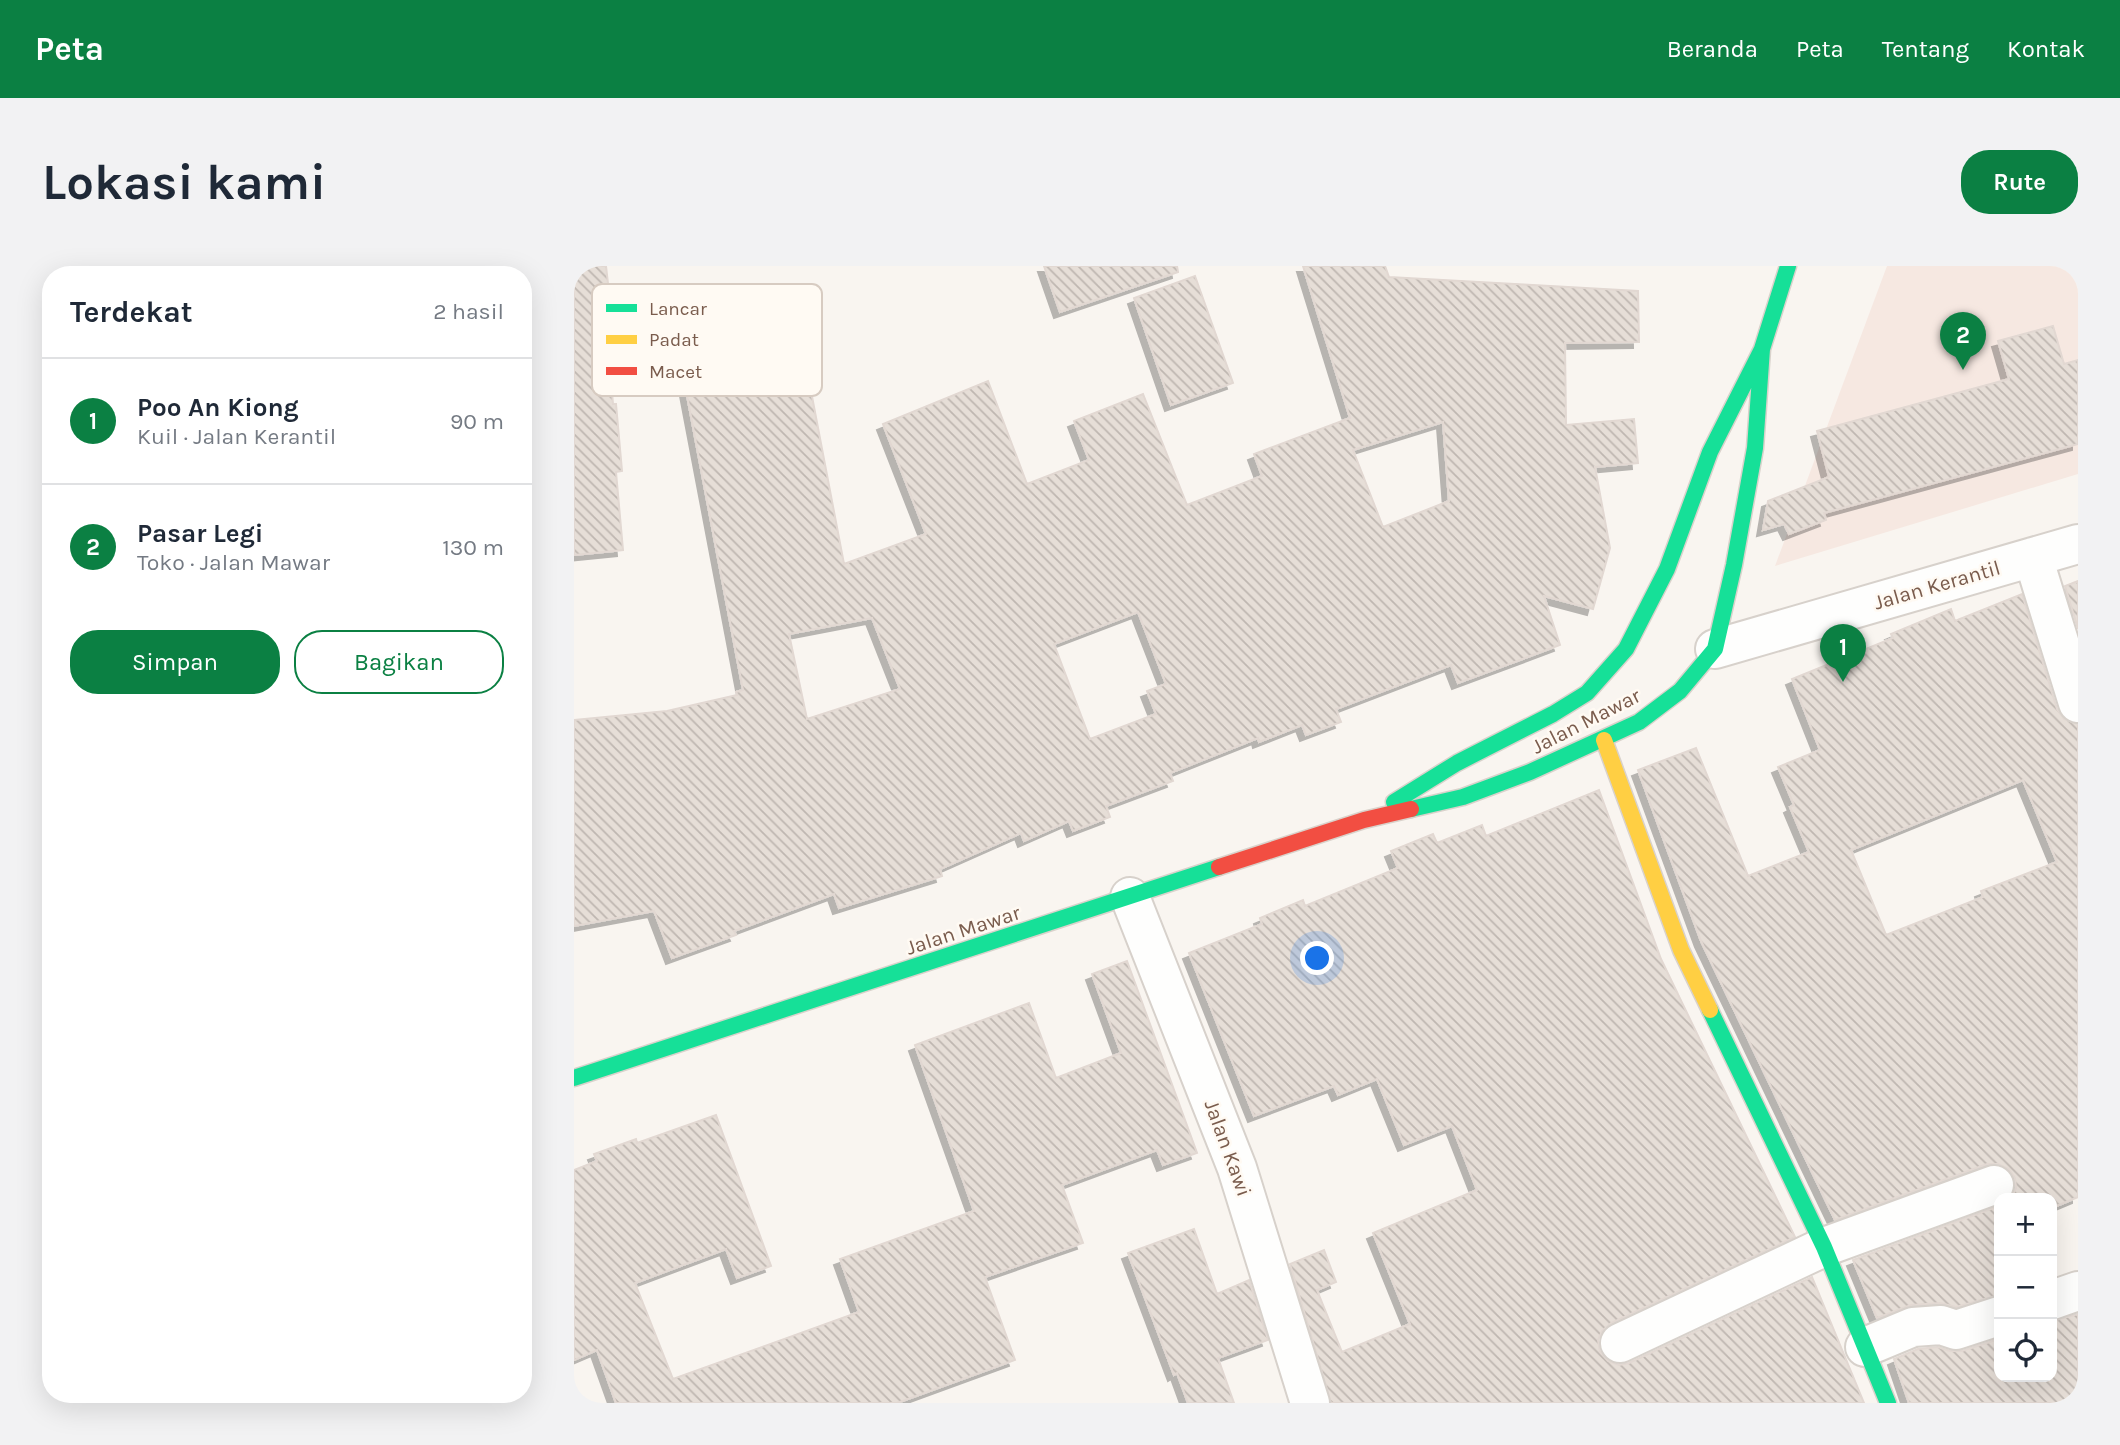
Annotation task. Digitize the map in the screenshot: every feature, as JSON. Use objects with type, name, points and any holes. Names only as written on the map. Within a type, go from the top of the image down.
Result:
[{"type":"main road","name":"Jalan Mawar","points":[[1364,820],[1457,763],[1553,714],[1587,693],[1626,649],[1667,569],[1710,452],[1762,349],[1788,266]]},
{"type":"main road","name":"Jalan Mawar","points":[[574,1078],[1364,820],[1463,797],[1531,772],[1639,722],[1680,691],[1715,649],[1734,565],[1755,448],[1762,349]]},
{"type":"main road","points":[[1604,740],[1681,950],[1824,1247],[1888,1403]]},
{"type":"street","name":"Jalan Kerantil","points":[[1715,649],[2078,544]]},
{"type":"street","points":[[2033,557],[2078,703]]},
{"type":"street","name":"Jalan Kawi","points":[[1130,897],[1237,1168],[1310,1403]]},
{"type":"street","points":[[1620,1343],[1824,1247],[1994,1185]]},
{"type":"street","points":[[2057,1298],[2078,1291]]},
{"type":"street","points":[[1865,1347],[1913,1327],[1941,1325],[1955,1330],[1994,1318]]},
{"type":"shaded area","points":[[1887,266],[2078,266],[2078,474],[1775,566]]},
{"type":"building","points":[[574,266],[606,266],[608,284],[592,284],[592,396],[612,396],[613,404],[616,404],[622,471],[616,472],[623,550],[574,555]]},
{"type":"building","points":[[1044,266],[1177,266],[1178,272],[1060,312]]},
{"type":"building","points":[[1303,266],[1385,266],[1389,277],[1638,291],[1639,342],[1565,343],[1566,425],[1634,419],[1638,463],[1595,467],[1610,548],[1593,609],[1544,596],[1560,645],[1458,683],[1451,665],[1336,709],[1341,722],[1306,735],[1302,725],[1259,742],[1258,738],[1170,773],[1173,781],[1106,806],[1110,817],[1073,831],[1069,821],[1024,841],[1021,833],[940,869],[942,876],[839,908],[834,894],[734,931],[736,935],[672,958],[654,911],[574,926],[574,720],[667,711],[737,695],[736,692],[743,690],[687,396],[812,396],[844,564],[926,534],[883,424],[988,381],[1027,484],[1089,460],[1074,421],[1143,394],[1187,505],[1262,476],[1254,454],[1350,418]],"holes":[[[1443,422],[1449,501],[1383,527],[1353,450]],[[1138,612],[1166,684],[1147,691],[1156,714],[1090,739],[1054,644]],[[872,618],[900,689],[807,719],[789,634]]]},
{"type":"building","points":[[1195,276],[1233,383],[1171,405],[1134,298]]},
{"type":"building","points":[[2053,326],[2064,364],[2078,360],[2078,444],[1824,513],[1826,520],[1789,534],[1784,524],[1763,530],[1768,501],[1829,477],[1817,431],[2009,379],[1998,341]]},
{"type":"building","points":[[2078,581],[2078,629],[2065,586]]},
{"type":"building","points":[[2022,594],[2057,709],[2064,719],[2078,724],[2078,1197],[2057,1206],[2057,1193],[2014,1193],[2015,1178],[2009,1169],[1998,1164],[1987,1164],[1835,1220],[1701,941],[1638,770],[1696,748],[1748,876],[1809,852],[1790,807],[1794,805],[1778,767],[1820,750],[1792,679],[1893,638],[1891,634],[1951,609],[1955,621]],"holes":[[[2023,780],[2057,862],[1981,891],[1983,897],[1886,935],[1851,850]]]},
{"type":"building","points":[[1599,790],[1661,959],[1795,1237],[1611,1323],[1602,1331],[1598,1340],[1600,1352],[1608,1361],[1619,1365],[1629,1363],[1812,1277],[1864,1403],[1331,1403],[1290,1264],[1324,1250],[1336,1282],[1317,1290],[1342,1352],[1410,1324],[1373,1233],[1477,1190],[1452,1126],[1404,1145],[1377,1079],[1338,1095],[1334,1086],[1254,1116],[1189,953],[1262,924],[1260,918],[1303,900],[1305,906],[1398,868],[1391,851],[1433,834],[1437,843],[1482,825],[1486,836]]},
{"type":"building","points":[[1127,961],[1197,1153],[1163,1165],[1157,1150],[1062,1185],[1083,1243],[985,1277],[1015,1360],[897,1403],[616,1403],[597,1350],[574,1360],[574,1170],[597,1161],[594,1154],[636,1139],[637,1143],[716,1115],[771,1266],[737,1278],[726,1249],[635,1283],[673,1379],[859,1312],[840,1259],[974,1211],[915,1045],[1029,1003],[1056,1078],[1121,1053],[1092,974]]},
{"type":"building","points":[[1994,1208],[1994,1296],[1956,1307],[1940,1303],[1911,1305],[1877,1318],[1853,1260]]},
{"type":"building","points":[[1194,1229],[1217,1294],[1249,1280],[1268,1340],[1218,1358],[1234,1403],[1188,1403],[1177,1373],[1174,1375],[1128,1253]]},
{"type":"building","points":[[2078,1314],[2078,1403],[1909,1403],[1894,1359],[1918,1349],[1938,1347],[1962,1351],[1994,1341],[1994,1382],[2057,1382],[2057,1320]]},
{"type":"traffic: fast","points":[[1394,802],[1457,763],[1553,714],[1587,693],[1626,649],[1667,569],[1710,452],[1762,349],[1788,266]]},
{"type":"traffic: fast","points":[[1411,809],[1463,797],[1530,772],[1639,722],[1680,691],[1715,649],[1734,565],[1755,448],[1762,349]]},
{"type":"traffic: fast","points":[[574,1078],[1219,867]]},
{"type":"traffic: fast","points":[[1710,1010],[1824,1247],[1888,1403]]},
{"type":"traffic: slow","points":[[1604,740],[1681,950],[1710,1010]]},
{"type":"traffic: jam","points":[[1219,867],[1364,820],[1411,809]]},
{"type":"place","name":"Pasar Legi","points":[[1963,370]]},
{"type":"place","name":"Poo An Kiong","points":[[1843,682]]}]
